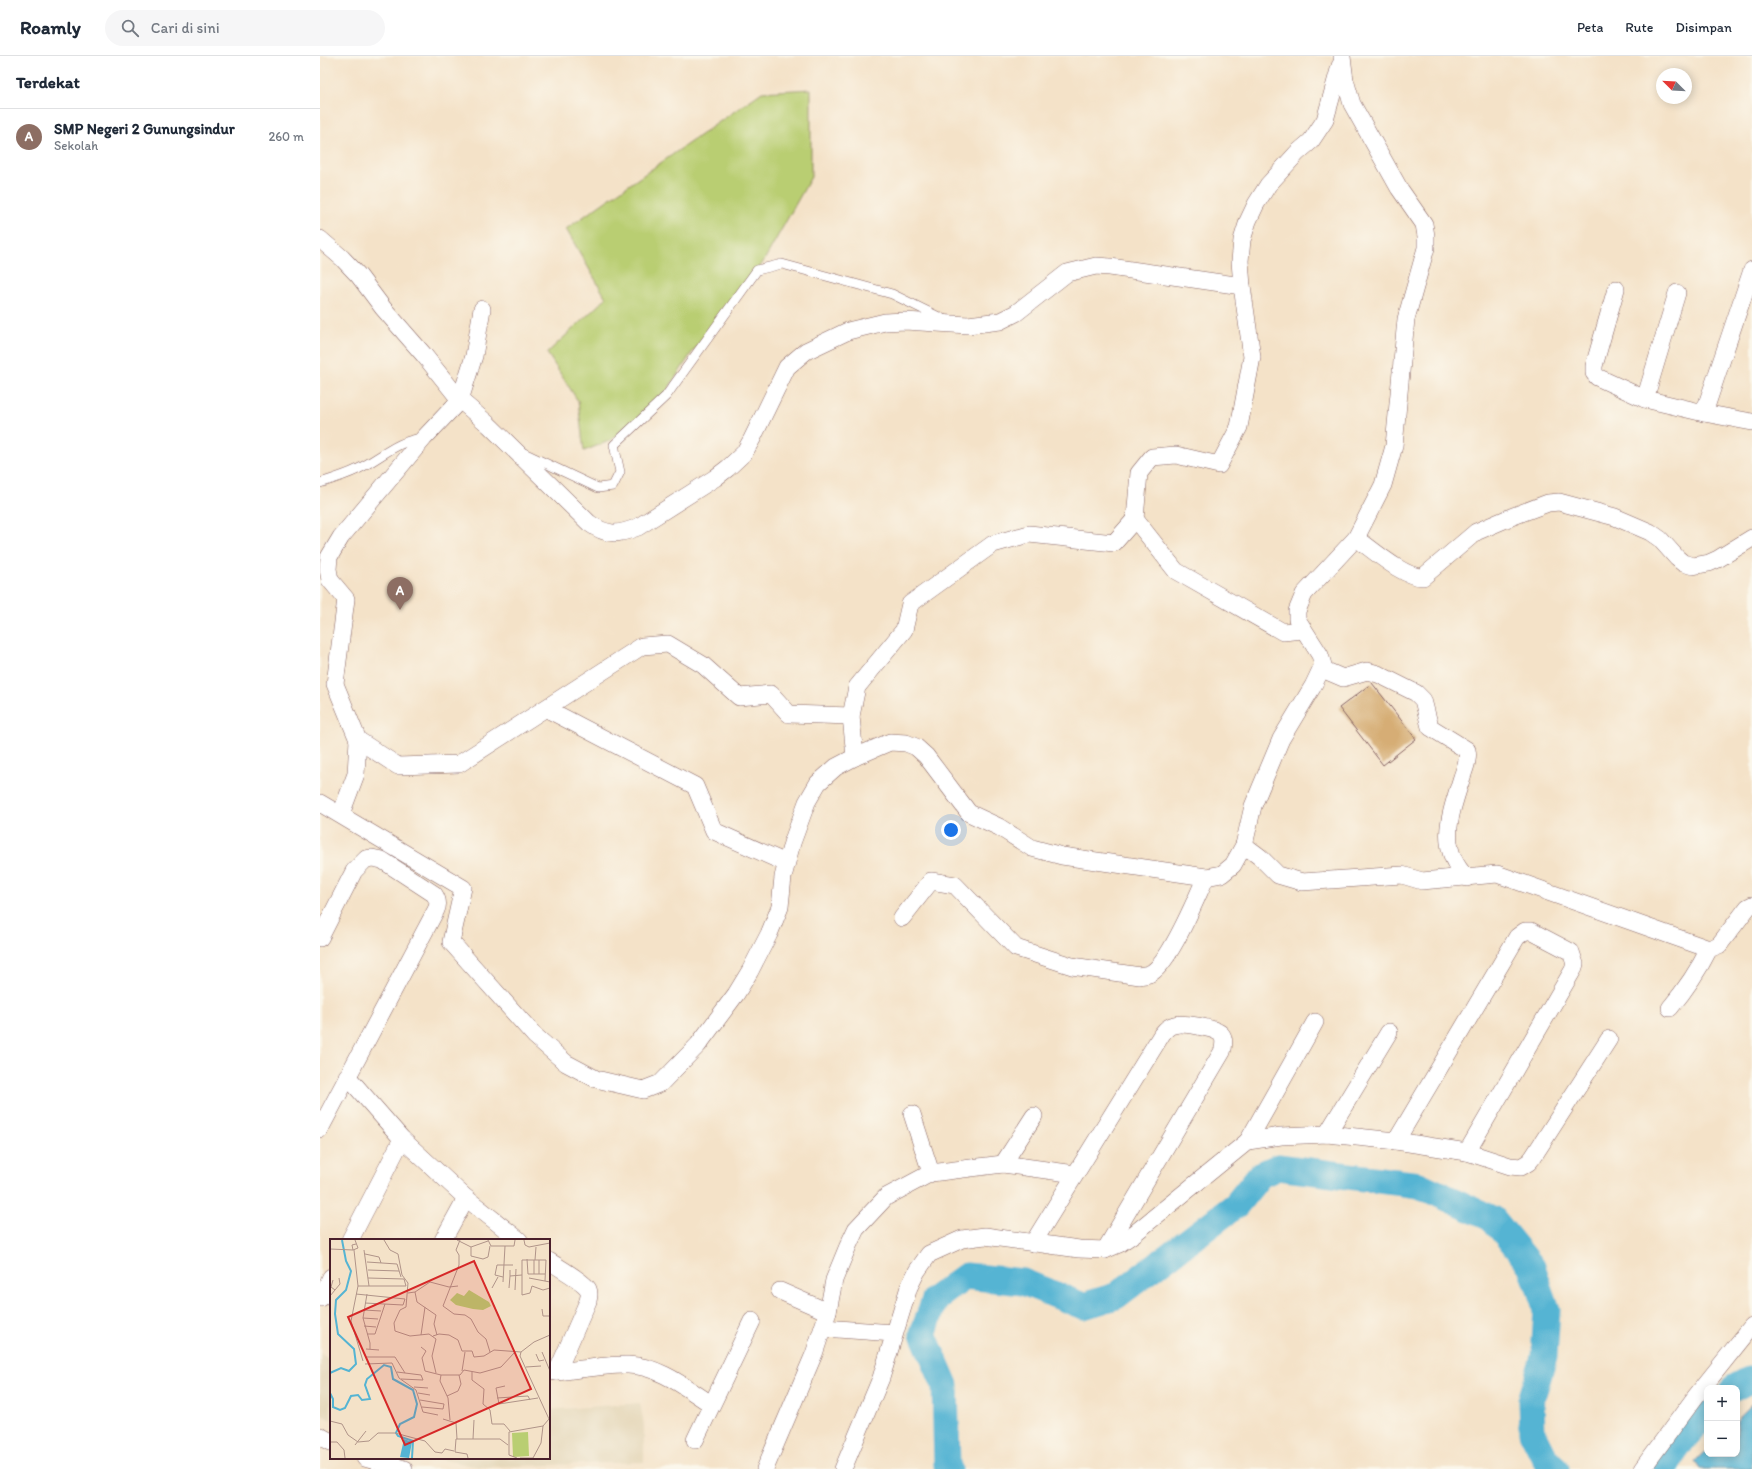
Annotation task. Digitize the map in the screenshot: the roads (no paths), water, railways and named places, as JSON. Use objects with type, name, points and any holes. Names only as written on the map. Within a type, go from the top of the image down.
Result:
[{"type":"street","points":[[855,757],[851,716],[857,687],[904,630],[910,604],[993,544],[1029,534],[1114,543],[1135,520],[1139,473],[1152,457],[1176,455],[1219,465],[1239,426],[1252,357],[1242,286],[1240,261],[1242,240],[1248,221],[1268,184],[1281,168],[1311,141],[1319,131],[1325,120],[1342,57]]},
{"type":"street","points":[[320,803],[341,814],[463,888],[451,942],[543,1043],[566,1063],[596,1079],[643,1090],[661,1083],[687,1057],[707,1035],[736,994],[769,934],[780,907],[783,877],[792,842],[807,802],[818,783],[836,766],[890,742],[906,743],[916,748],[926,756],[969,813],[999,827],[1032,848],[1062,856],[1206,877],[1222,874],[1233,865],[1244,845],[1254,806],[1282,739],[1322,669],[1323,665],[1320,655],[1302,630],[1296,619],[1296,612],[1304,594],[1356,538],[1383,485],[1392,452],[1406,318],[1426,248],[1424,224],[1399,188],[1352,104],[1345,80],[1342,57]]},
{"type":"street","points":[[320,239],[342,258],[359,276],[383,308],[424,355],[460,400],[595,527],[602,531],[623,533],[638,526],[728,468],[739,458],[752,439],[787,367],[806,351],[848,331],[867,326],[905,321],[968,325],[1000,321],[1016,312],[1068,272],[1096,266],[1242,286]]},
{"type":"street","points":[[1704,413],[1752,270]]},
{"type":"street","points":[[1616,289],[1594,366],[1594,373],[1601,379],[1645,399],[1704,413],[1752,422]]},
{"type":"street","points":[[1645,399],[1677,293]]},
{"type":"street","points":[[341,814],[356,774],[358,740],[335,684],[346,599],[330,580],[328,569],[329,557],[341,537],[424,438],[460,400],[474,356],[482,309]]},
{"type":"street","points":[[1356,538],[1393,564],[1413,576],[1418,577],[1423,577],[1476,532],[1510,517],[1548,503],[1559,502],[1615,518],[1650,532],[1660,539],[1676,558],[1683,563],[1693,566],[1709,564],[1752,538]]},
{"type":"street","points":[[1135,520],[1176,571],[1283,632],[1302,630]]},
{"type":"street","points":[[358,740],[398,766],[459,764],[547,709],[642,646],[668,644],[703,666],[739,697],[771,694],[789,714],[851,716]]},
{"type":"street","points":[[1322,669],[1343,678],[1368,671],[1378,674],[1416,693],[1423,700],[1430,727],[1467,750],[1467,761],[1450,816],[1448,839],[1453,860],[1460,871],[1467,878]]},
{"type":"street","points":[[547,709],[695,786],[714,831],[786,863]]},
{"type":"street","points":[[1244,845],[1260,857],[1278,875],[1302,882],[1402,875],[1422,881],[1497,874],[1709,949]]},
{"type":"street","points":[[320,938],[354,871],[366,859],[372,858],[382,860],[434,894],[437,899],[438,906],[436,910],[320,1129]]},
{"type":"street","points":[[902,918],[931,880],[956,885],[1016,948],[1072,966],[1140,976],[1149,974],[1165,959],[1179,934],[1206,877]]},
{"type":"street","points":[[1670,1008],[1695,976],[1709,949],[1719,945],[1748,907],[1752,904]]},
{"type":"street","points":[[1396,1141],[1517,937],[1525,931],[1531,930],[1571,952],[1575,964],[1573,970],[1467,1152]]},
{"type":"street","points":[[843,1469],[881,1378],[909,1287],[929,1254],[962,1239],[985,1236],[1079,1249],[1105,1250],[1119,1244],[1135,1233],[1248,1141],[1315,1022]]},
{"type":"street","points":[[1033,1243],[1166,1029],[1179,1024],[1198,1026],[1221,1034],[1224,1043],[1222,1052],[1105,1250]]},
{"type":"street","points":[[1327,1134],[1389,1032]]},
{"type":"street","points":[[1248,1141],[1281,1136],[1327,1134],[1396,1141],[1467,1152],[1510,1166],[1521,1167],[1529,1162],[1609,1039]]},
{"type":"street","points":[[347,1076],[402,1139],[466,1198],[518,1239]]},
{"type":"street","points":[[912,1114],[931,1173]]},
{"type":"street","points":[[1004,1164],[1034,1116]]},
{"type":"street","points":[[351,1239],[402,1139]]},
{"type":"street","points":[[765,1469],[814,1354],[828,1312],[834,1280],[856,1229],[886,1197],[931,1173],[1004,1164],[1075,1174]]},
{"type":"street","points":[[444,1239],[466,1198]]},
{"type":"street","points":[[550,1262],[583,1284],[589,1292],[588,1301],[553,1372]]},
{"type":"street","points":[[330,1279],[320,1298],[330,1305]]},
{"type":"street","points":[[780,1291],[828,1312]]},
{"type":"street","points":[[695,1440],[752,1321]]},
{"type":"street","points":[[1642,1469],[1696,1396],[1752,1326]]},
{"type":"street","points":[[823,1328],[894,1333]]},
{"type":"street","points":[[553,1372],[629,1365],[650,1369],[668,1376],[711,1404]]},
{"type":"street","points":[[320,1436],[330,1441]]},
{"type":"street","points":[[369,1459],[404,1469]]},
{"type":"lane","points":[[510,446],[598,488],[613,486],[620,472],[614,445],[666,396],[757,270],[782,264],[892,294],[951,324]]},
{"type":"lane","points":[[320,483],[357,469],[398,444],[412,439],[424,438]]},
{"type":"water","points":[[1752,1404],[1752,1469],[1700,1469],[1695,1462],[1704,1453],[1704,1457],[1740,1457],[1740,1416]]},
{"type":"waterway","points":[[949,1469],[947,1466],[945,1385],[923,1334],[935,1299],[966,1276],[1023,1282],[1083,1306],[1116,1296],[1236,1205],[1260,1175],[1278,1167],[1419,1185],[1493,1219],[1532,1267],[1547,1310],[1544,1357],[1531,1401],[1532,1432],[1546,1460],[1556,1469]]},
{"type":"waterway","points":[[1740,1385],[1749,1380],[1752,1381]]},
{"type":"waterway","points":[[1663,1469],[1683,1439],[1704,1417]]},
{"type":"place","name":"SMP Negeri 2 Gunungsindur","points":[[400,610]]}]
